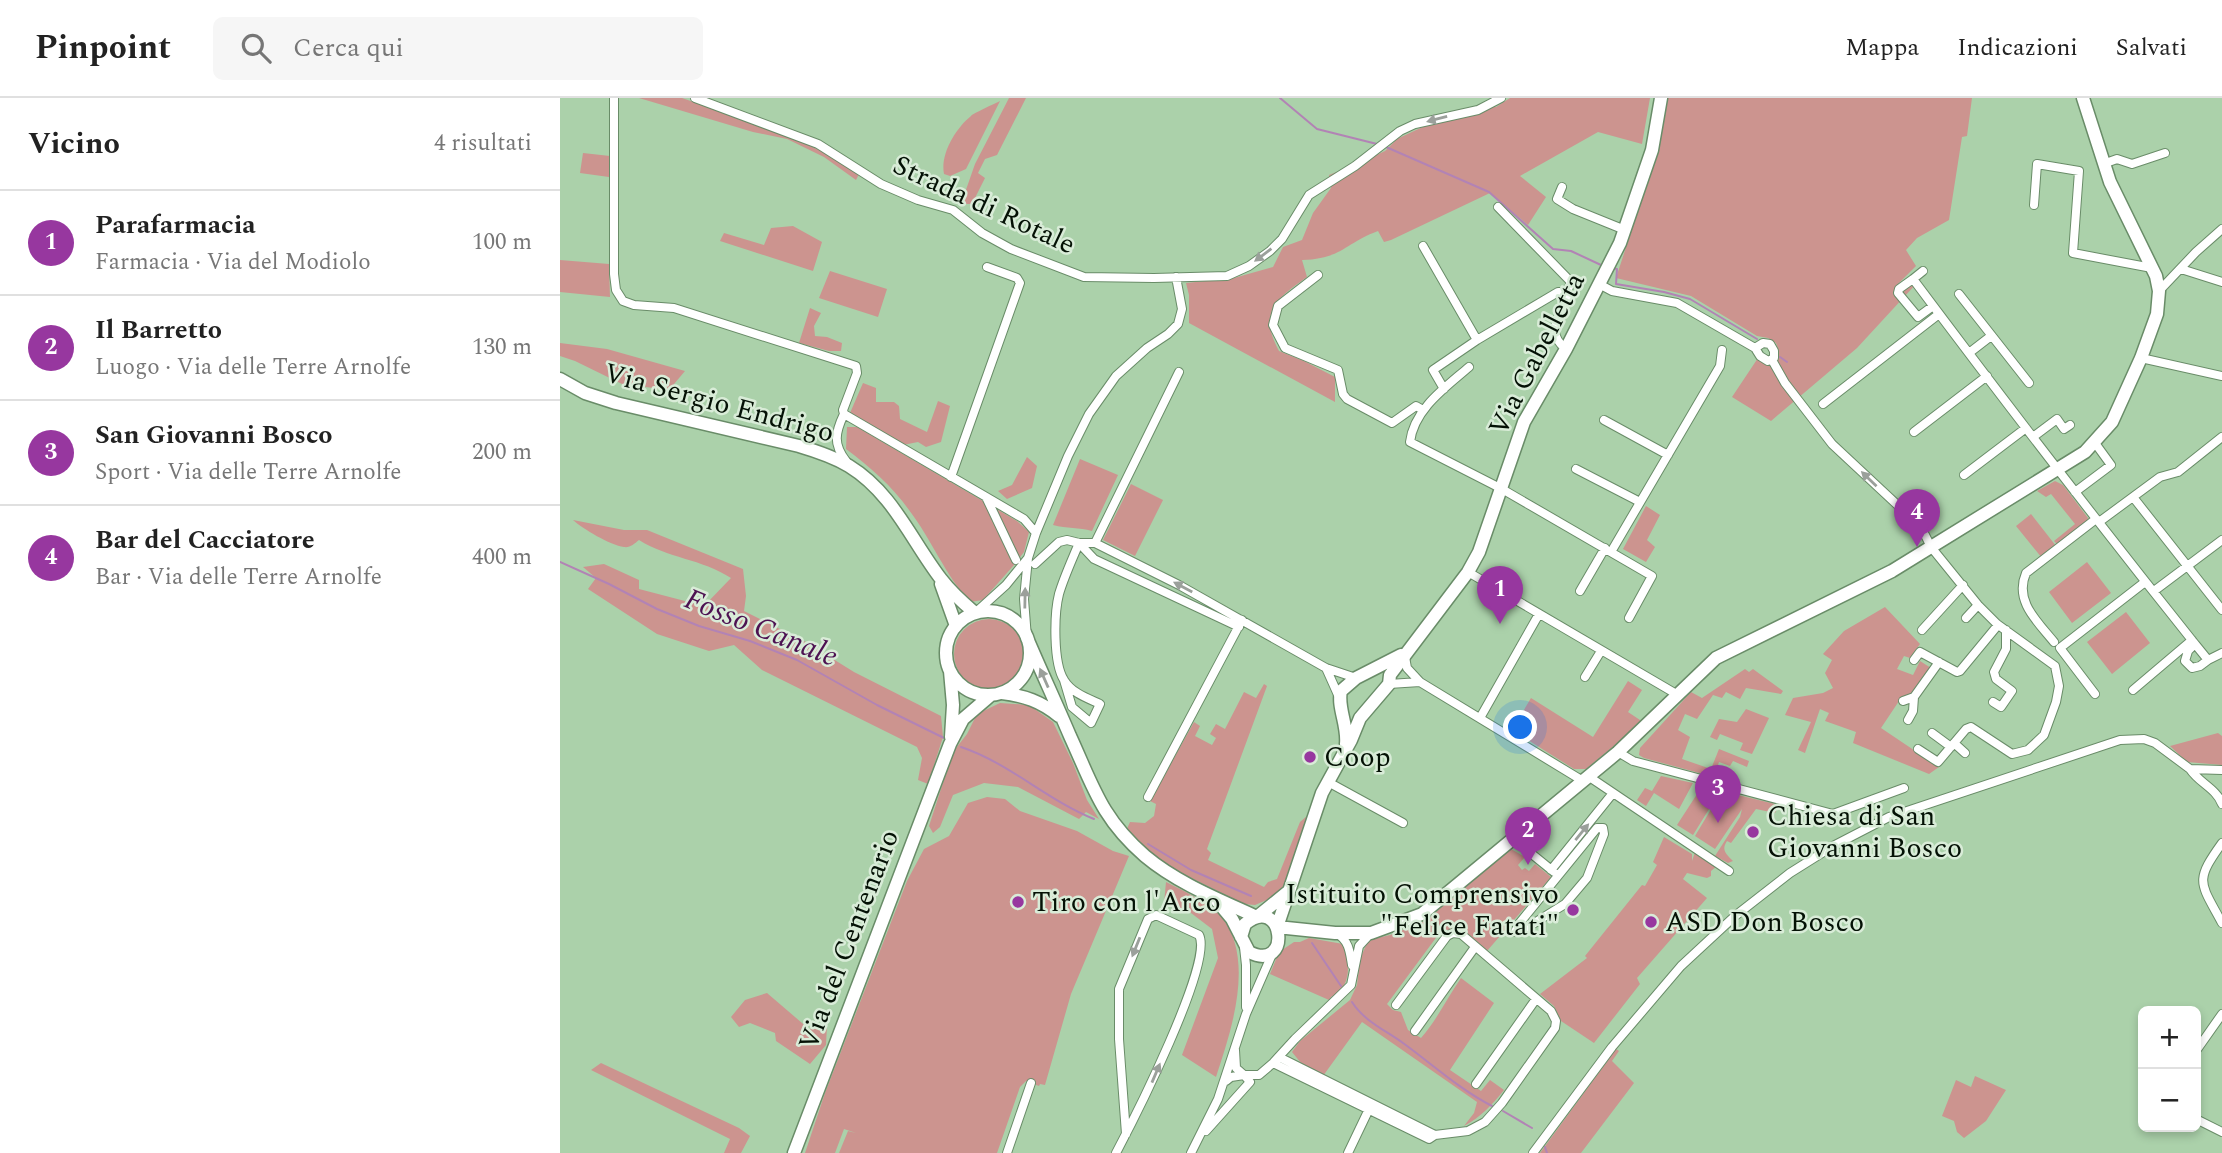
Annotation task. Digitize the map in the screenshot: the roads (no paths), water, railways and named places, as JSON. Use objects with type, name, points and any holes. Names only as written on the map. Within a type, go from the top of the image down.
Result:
[{"type":"street","points":[[614,98],[614,274],[616,290],[623,301],[634,305],[674,308],[856,366],[857,373],[837,428],[838,451],[850,466]]},
{"type":"street","name":"Strada di Rotale","points":[[695,98],[818,144],[881,184],[953,211],[982,233],[1011,249],[1084,277],[1227,276],[1249,266],[1270,251],[1282,239],[1309,195],[1355,166],[1399,131],[1415,124],[1478,110],[1501,98]]},
{"type":"street","name":"Via Gabelletta","points":[[1277,927],[1290,894],[1311,823],[1328,782],[1364,711],[1390,680],[1405,654],[1468,572],[1479,552],[1524,422],[1566,349],[1614,257],[1625,230],[1652,150],[1661,98]]},
{"type":"street","points":[[1277,927],[1335,933],[1371,933],[1422,914],[1618,752],[1716,658],[1892,571],[2058,470],[2095,443],[2118,411],[2141,358],[2157,314],[2159,291],[2154,272],[2123,213],[2103,164],[2083,98]]},
{"type":"street","points":[[2103,164],[2117,159],[2132,164],[2165,153]]},
{"type":"street","points":[[2034,205],[2037,164],[2080,171],[2073,253],[2173,278]]},
{"type":"street","points":[[1562,187],[1557,199],[1573,209],[1625,230]]},
{"type":"street","points":[[1498,207],[1571,282],[1567,292],[1569,298],[1554,326],[1556,337],[1566,349]]},
{"type":"street","points":[[2159,291],[2196,252],[2220,235]]},
{"type":"street","points":[[1423,246],[1477,340]]},
{"type":"street","points":[[951,477],[1020,283],[1017,278],[987,267]]},
{"type":"street","points":[[2181,269],[2222,282]]},
{"type":"street","points":[[1923,271],[1899,289],[1898,293],[1918,317],[1933,306]]},
{"type":"street","points":[[1318,275],[1278,306],[1273,325],[1285,348],[1338,370],[1343,394],[1347,399],[1392,423],[1416,406],[1423,410]]},
{"type":"street","points":[[996,694],[1014,686],[1023,676],[1028,664],[1024,599],[1036,533],[1068,456],[1089,414],[1107,387],[1129,364],[1178,324],[1182,309],[1176,277]]},
{"type":"street","points":[[1913,279],[2058,470],[2208,660]]},
{"type":"street","points":[[1599,284],[1606,289],[1677,303],[1755,348],[1764,359],[1772,360]]},
{"type":"street","points":[[1444,389],[1433,370],[1477,340],[1558,292],[1567,292]]},
{"type":"street","points":[[1959,294],[2029,383]]},
{"type":"street","points":[[1824,404],[1939,314]]},
{"type":"street","points":[[1969,353],[1991,336]]},
{"type":"street","points":[[1755,348],[1763,343],[1770,345],[1774,351],[1772,360],[1785,383],[1832,444],[1921,527],[1931,547],[1978,605],[2000,626],[2055,666],[2059,685],[2049,724],[2044,735],[2028,750],[2012,754],[1971,727],[1966,729],[1938,762],[1918,749]]},
{"type":"street","points":[[1580,591],[1668,455],[1720,366],[1722,350]]},
{"type":"street","points":[[2141,358],[2222,376]]},
{"type":"street","points":[[1469,367],[1423,410],[1414,425],[1410,442],[1502,489],[1652,576],[1629,618]]},
{"type":"street","points":[[1094,543],[1179,372]]},
{"type":"street","points":[[1914,432],[1987,376]]},
{"type":"street","name":"Via Sergio Endrigo","points":[[560,379],[585,393],[616,403],[799,446],[850,466],[888,501],[910,530],[939,577],[957,598],[975,613]]},
{"type":"street","points":[[844,414],[1024,519],[1036,533]]},
{"type":"street","points":[[2033,437],[2057,419],[2064,429],[2070,425]]},
{"type":"street","points":[[1604,420],[1668,455]]},
{"type":"street","points":[[1964,475],[2026,428]]},
{"type":"street","points":[[2054,642],[2023,602],[2022,583],[2026,573],[2160,477],[2178,472],[2222,437]]},
{"type":"street","points":[[2076,492],[2111,465],[2095,443]]},
{"type":"street","points":[[1576,469],[1640,502]]},
{"type":"street","points":[[2133,496],[2222,610]]},
{"type":"street","points":[[986,497],[1016,560]]},
{"type":"street","points":[[1062,718],[1044,704],[1026,696],[978,694],[966,689],[950,671],[946,648],[956,626],[975,613],[1032,561],[1059,542],[1067,540],[1094,543],[1179,585],[1241,624]]},
{"type":"street","points":[[2154,591],[2222,540]]},
{"type":"street","points":[[1079,543],[1094,559],[1241,624],[1326,668],[1356,678]]},
{"type":"street","points":[[1064,680],[1074,692],[1100,705],[1091,723],[1072,707],[1059,668],[1056,642],[1058,597],[1079,543]]},
{"type":"street","points":[[1468,572],[1678,695]]},
{"type":"street","name":"Via Sergio Endrigo","points":[[939,577],[956,626]]},
{"type":"street","points":[[2095,694],[2060,648],[2145,582]]},
{"type":"street","points":[[1922,630],[1963,585]]},
{"type":"street","points":[[1966,618],[1978,605]]},
{"type":"street","points":[[975,613],[1000,613],[1021,627],[1091,788],[1113,823],[1145,856],[1160,867],[1213,897],[1258,917],[1269,919],[1277,927],[1280,936],[1276,948],[1246,1014],[1224,1083],[1195,1152]]},
{"type":"street","points":[[1480,719],[1539,614]]},
{"type":"street","points":[[1148,797],[1241,624]]},
{"type":"street","points":[[1914,660],[1920,652],[1956,672],[1960,671],[2000,626]]},
{"type":"street","points":[[1963,662],[2000,626]]},
{"type":"street","points":[[1993,702],[2001,707],[2011,691],[1996,679],[1994,672],[2007,644],[2000,626]]},
{"type":"street","points":[[2194,642],[2185,661],[2192,668],[2222,653]]},
{"type":"street","points":[[2133,690],[2194,642]]},
{"type":"street","points":[[1585,677],[1601,651]]},
{"type":"street","points":[[1405,654],[1407,667],[1417,679],[1451,698],[1480,719],[1613,793],[1729,871]]},
{"type":"street","name":"Via Gabelletta","points":[[1340,702],[1341,691],[1356,678],[1405,654]]},
{"type":"street","points":[[1908,720],[1913,711],[1914,697],[1939,662]]},
{"type":"street","points":[[1379,667],[1390,680],[1417,679]]},
{"type":"street","points":[[1326,668],[1340,702],[1347,734],[1345,749]]},
{"type":"street","name":"Via del Centenario","points":[[950,671],[953,705],[950,744]]},
{"type":"street","name":"Via del Centenario","points":[[794,1153],[950,744],[963,719],[996,694]]},
{"type":"street","points":[[1903,701],[1914,697]]},
{"type":"street","points":[[1340,702],[1354,714],[1364,711]]},
{"type":"street","points":[[1932,733],[1965,753]]},
{"type":"street","points":[[1533,1153],[1612,1047],[1681,966],[1735,916],[1790,873],[1833,846],[1889,817],[2120,740],[2133,738],[2155,743],[2219,795],[2222,804]]},
{"type":"street","points":[[1618,752],[1633,761],[1833,814],[1904,788]]},
{"type":"street","points":[[2190,769],[2222,770]]},
{"type":"street","points":[[1328,782],[1403,822]]},
{"type":"street","points":[[1551,870],[1613,793]]},
{"type":"street","points":[[1597,828],[1603,828],[1604,834],[1587,878],[1564,904],[1521,932],[1515,932],[1518,925],[1559,876],[1597,828]]},
{"type":"street","points":[[1512,838],[1559,876]]},
{"type":"street","points":[[2222,843],[2202,876],[2204,887],[2222,923]]},
{"type":"street","points":[[1290,894],[1245,924],[1243,942],[1255,955],[1262,956],[1292,936],[1307,931]]},
{"type":"street","points":[[1290,894],[1288,913],[1292,922],[1307,931]]},
{"type":"street","points":[[1213,897],[1232,919],[1243,942],[1247,965],[1246,1014]]},
{"type":"street","points":[[1243,911],[1257,911],[1272,905]]},
{"type":"street","points":[[1116,1153],[1126,1134],[1155,1077],[1198,968],[1202,941],[1199,935],[1156,915],[1148,919],[1119,989],[1119,1039],[1126,1134]]},
{"type":"street","points":[[1335,933],[1343,937],[1348,945],[1353,977]]},
{"type":"street","points":[[1224,1083],[1231,1077],[1259,1075],[1351,985],[1359,946],[1371,933]]},
{"type":"street","points":[[1276,1060],[1429,1139],[1435,1135],[1468,1131],[1485,1122],[1502,1103],[1555,1028],[1554,1015],[1461,934],[1453,933],[1447,936],[1396,1005]]},
{"type":"street","points":[[1415,1031],[1475,947]]},
{"type":"street","points":[[1476,1084],[1536,999]]},
{"type":"street","points":[[2201,1044],[2222,1014]]},
{"type":"street","points":[[1199,1138],[1248,1086],[1250,1079],[1237,1068],[1235,1050]]},
{"type":"street","points":[[1007,1153],[1031,1083]]},
{"type":"street","points":[[1348,1153],[1370,1107]]},
{"type":"street","points":[[2201,1121],[2222,1132]]},
{"type":"waterway","points":[[1280,98],[1317,129],[1377,144]]},
{"type":"waterway","points":[[1386,147],[1489,192],[1553,249],[1571,251],[1601,265]]},
{"type":"waterway","points":[[1612,268],[1617,269],[1616,284],[1690,299],[1757,339]]},
{"type":"waterway","points":[[1780,357],[1787,362]]},
{"type":"waterway","name":"Fosso Canale","points":[[560,562],[657,609],[797,660],[877,705],[944,738]]},
{"type":"waterway","name":"Fosso Canale","points":[[961,747],[995,762],[1060,802],[1094,819]]},
{"type":"waterway","name":"Fosso Canale","points":[[1148,844],[1191,870],[1251,896]]},
{"type":"waterway","name":"Fosso Canale","points":[[1312,943],[1341,986]]},
{"type":"waterway","name":"Fosso Canale","points":[[1352,1002],[1369,1020],[1492,1106]]},
{"type":"waterway","name":"Fosso Canale","points":[[1503,1111],[1532,1128]]},
{"type":"waterway","name":"Fosso Canale","points":[[1545,1147],[1547,1153]]},
{"type":"place","name":"Bar del Cacciatore","points":[[1917,547]]},
{"type":"place","name":"Parafarmacia","points":[[1500,624]]},
{"type":"place","name":"Coop","points":[[1310,757]]},
{"type":"place","name":"San Giovanni Bosco","points":[[1718,823]]},
{"type":"place","name":"Chiesa di San Giovanni Bosco","points":[[1753,832]]},
{"type":"place","name":"Il Barretto","points":[[1528,865]]},
{"type":"place","name":"Tiro con l'Arco","points":[[1018,902]]},
{"type":"place","name":"Istituito Comprensivo \"Felice Fatati\"","points":[[1573,910]]},
{"type":"place","name":"ASD Don Bosco","points":[[1651,922]]}]
